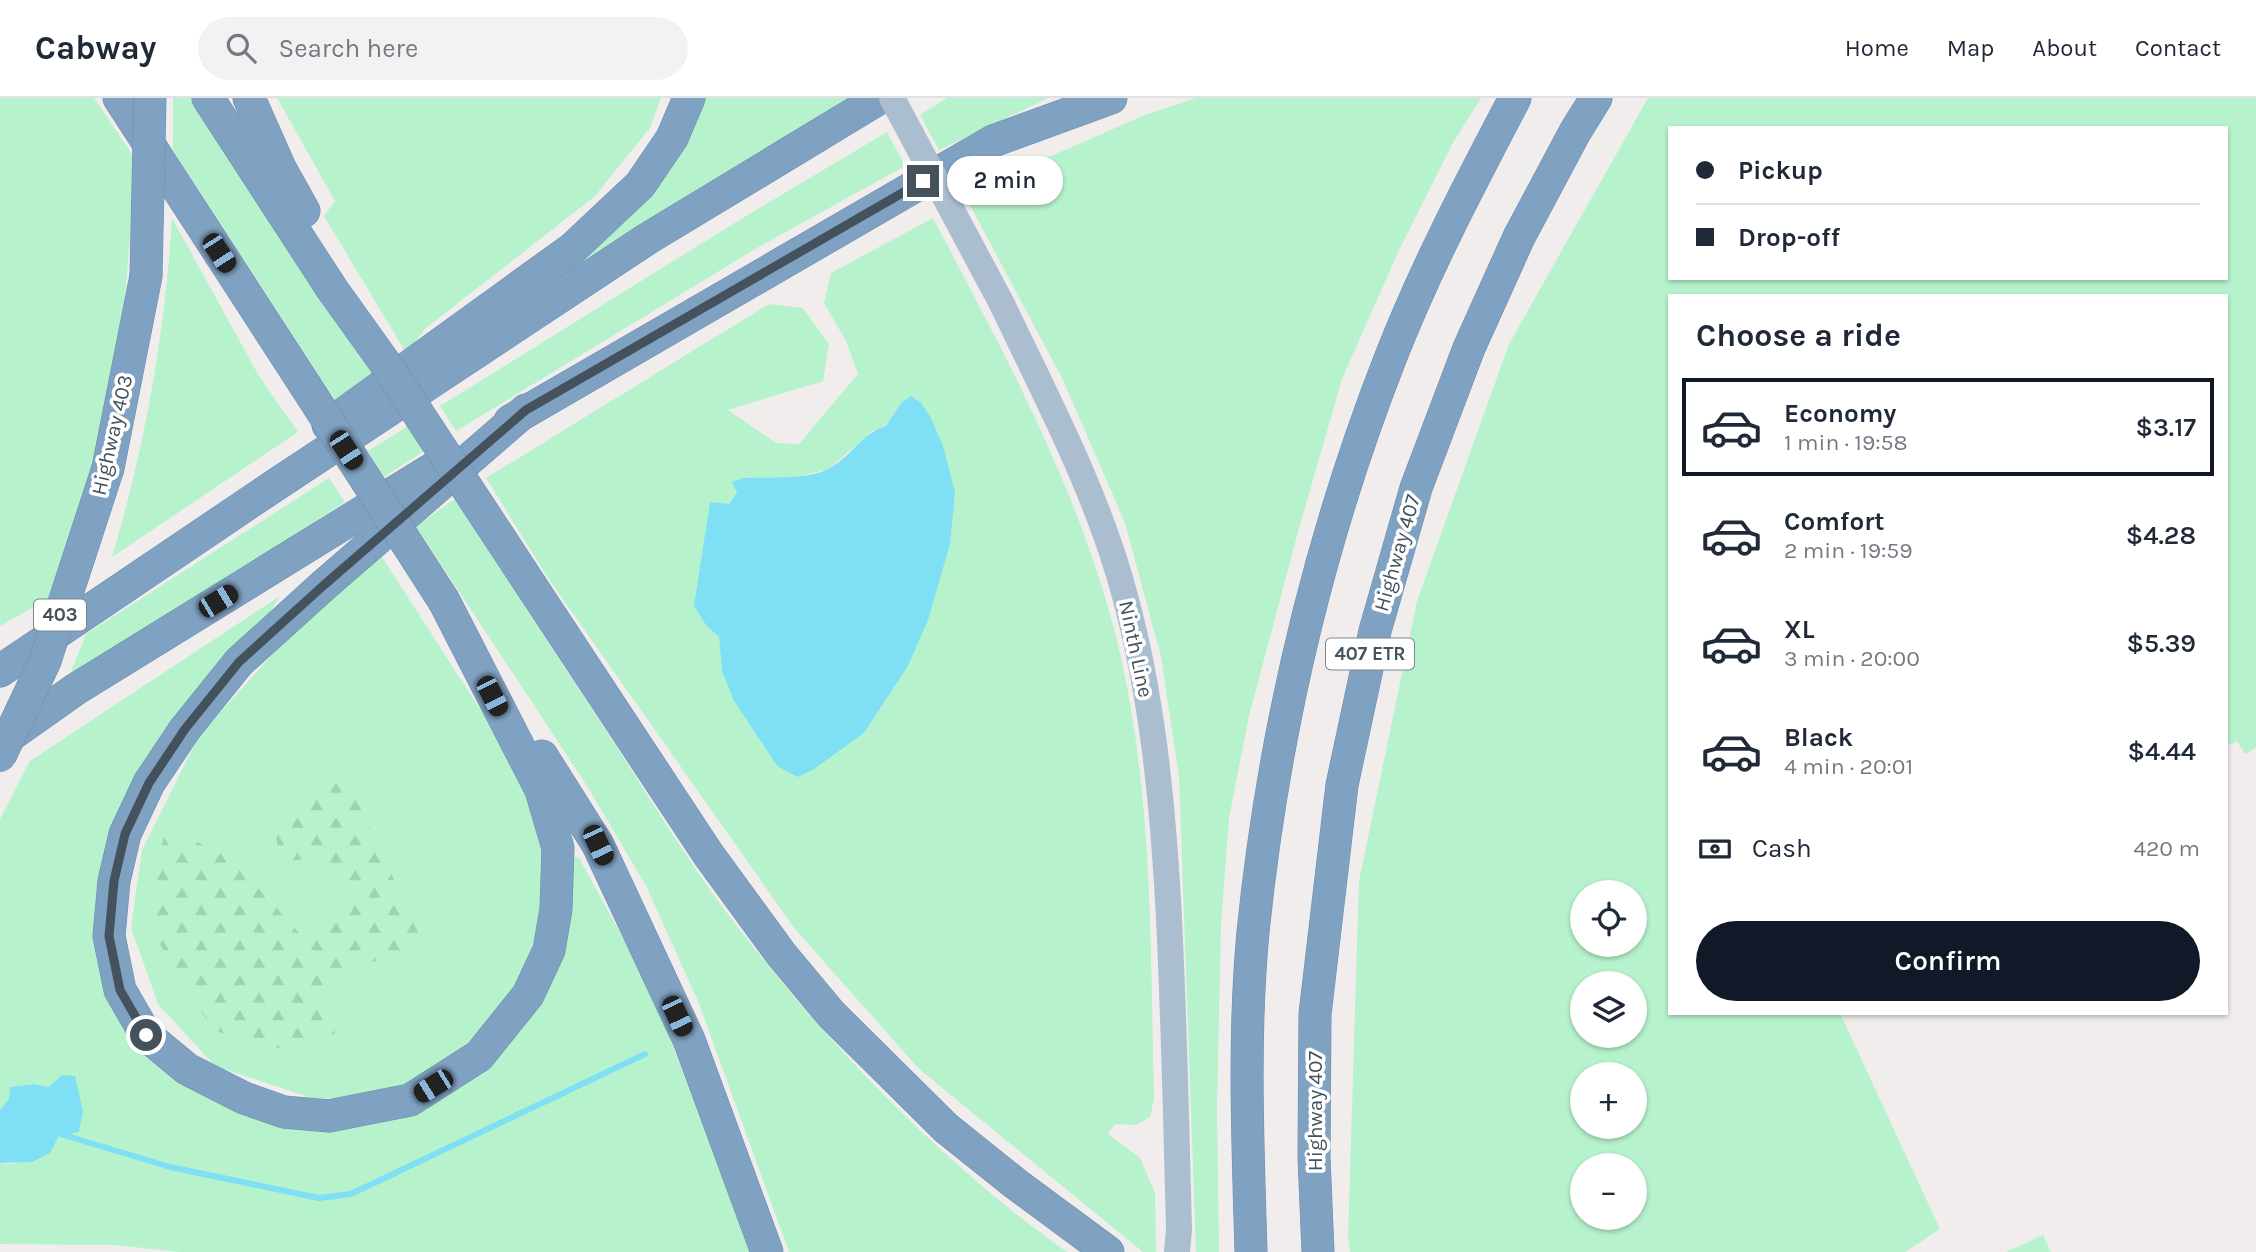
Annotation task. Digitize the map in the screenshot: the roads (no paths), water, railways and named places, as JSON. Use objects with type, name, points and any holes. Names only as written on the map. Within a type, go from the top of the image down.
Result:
[{"type":"highway","points":[[119,98],[598,845],[689,1040],[767,1252]]},
{"type":"highway","name":"Highway 403","points":[[0,756],[45,661],[108,468],[146,276],[150,98]]},
{"type":"highway","points":[[208,98],[344,294]]},
{"type":"highway","points":[[249,98],[280,169],[344,294],[385,363],[708,854],[780,954],[831,1014],[946,1128],[1108,1252]]},
{"type":"highway","points":[[268,490],[275,464],[573,248],[640,185],[672,138],[689,98]]},
{"type":"highway","points":[[0,671],[647,239],[880,98]]},
{"type":"highway","points":[[0,743],[76,689],[526,410],[993,141],[1111,98]]},
{"type":"highway","name":"407 ETR","points":[[1251,1252],[1246,1082],[1253,934],[1270,797],[1299,652],[1334,519],[1390,359],[1448,225],[1515,98]]},
{"type":"highway","name":"Highway 407","points":[[1318,1252],[1314,1157],[1315,1014],[1342,785],[1375,631],[1416,488],[1469,348],[1519,237],[1596,98]]},
{"type":"highway","points":[[444,601],[541,790],[558,848],[556,909],[549,950],[528,995],[479,1056],[410,1100],[329,1116],[284,1112],[244,1098],[187,1069],[146,1035],[120,990],[109,936],[114,881],[125,834],[149,783],[163,761],[239,662],[526,410]]},
{"type":"main road","name":"Ninth Line","points":[[892,98],[1002,304],[1087,482],[1125,595],[1145,683],[1163,808],[1178,1201],[1177,1252]]},
{"type":"water","points":[[911,396],[921,403],[930,416],[943,446],[955,492],[950,544],[928,620],[908,666],[864,733],[814,769],[798,777],[777,766],[734,701],[722,671],[719,637],[706,625],[694,606],[710,502],[729,504],[737,492],[732,482],[743,478],[800,476],[830,468],[869,434],[886,426],[901,403]]},
{"type":"water","points":[[62,1075],[75,1076],[83,1111],[79,1132],[59,1136],[50,1153],[32,1162],[0,1163],[0,1110],[9,1099],[10,1087],[35,1084],[49,1087]]},
{"type":"waterway","points":[[57,1133],[170,1167],[319,1198],[351,1194],[645,1054]]}]
